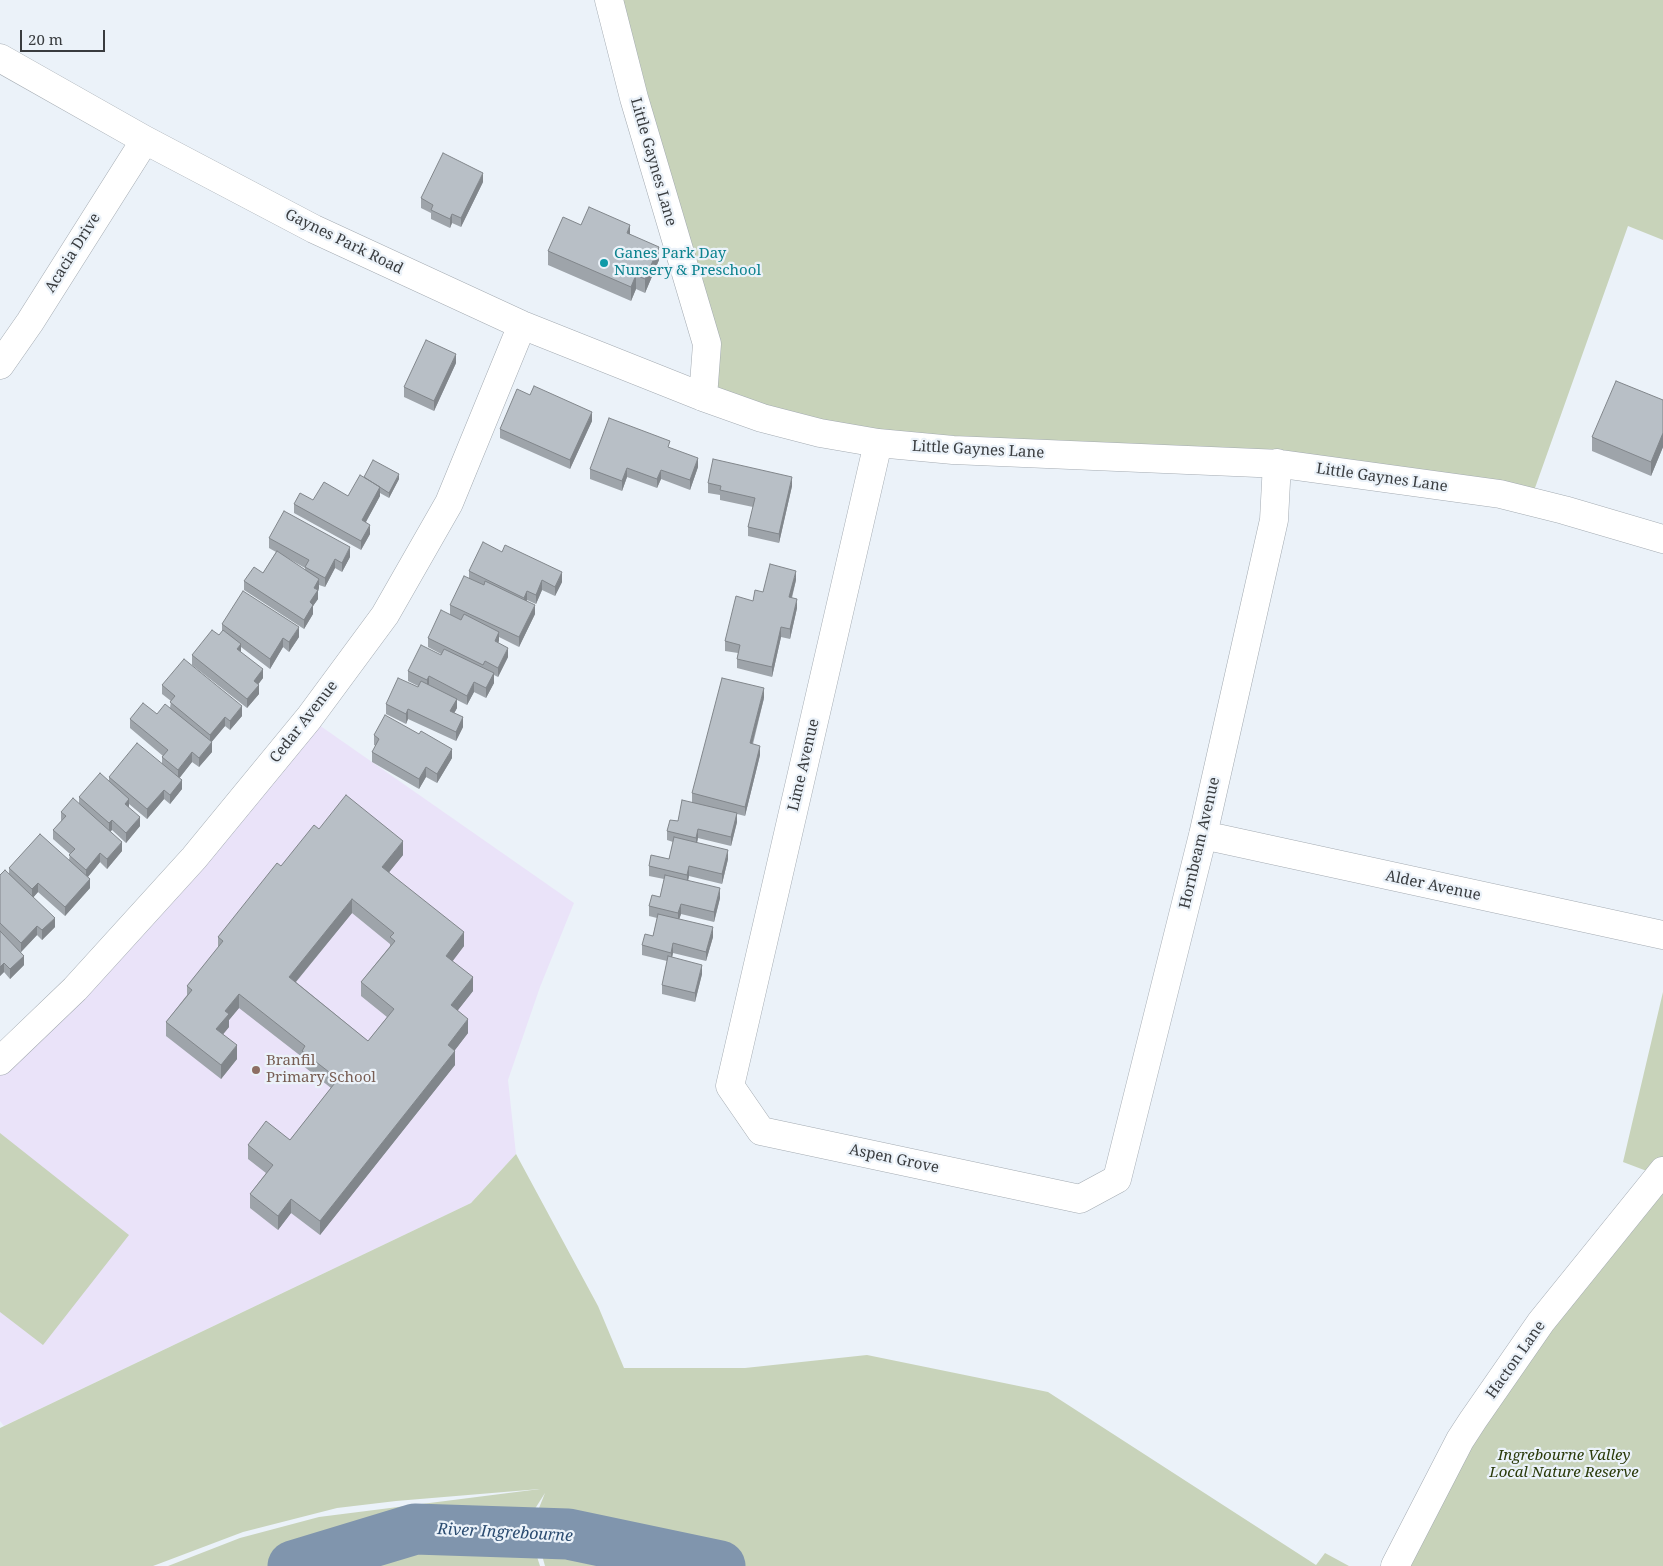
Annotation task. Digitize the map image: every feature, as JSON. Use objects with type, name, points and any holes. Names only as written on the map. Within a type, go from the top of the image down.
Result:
[{"type":"street","name":"Little Gaynes Lane","points":[[609,0],[634,98],[707,344],[703,397],[762,418],[820,433],[878,443],[953,450],[1277,464],[1500,494],[1564,510],[1663,540]]},
{"type":"street","name":"Gaynes Park Road","points":[[0,58],[145,140],[314,229],[522,325],[703,397]]},
{"type":"street","name":"Acacia Drive","points":[[0,365],[30,322],[145,140]]},
{"type":"street","name":"Cedar Avenue","points":[[0,1061],[75,989],[194,858],[309,718],[385,615],[449,503],[522,325]]},
{"type":"street","name":"Lime Avenue","points":[[730,1086],[878,443]]},
{"type":"street","name":"Hornbeam Avenue","points":[[1080,1199],[1117,1179],[1203,836],[1274,520],[1277,464]]},
{"type":"street","name":"Alder Avenue","points":[[1203,836],[1663,935]]},
{"type":"street","name":"Aspen Grove","points":[[730,1086],[761,1131],[1080,1199]]},
{"type":"street","name":"Hacton Lane","points":[[1395,1566],[1460,1440],[1541,1322],[1663,1171]]},
{"type":"shaded area","name":"Branfil Primary School","points":[[309,718],[574,903],[540,987],[508,1080],[516,1154],[471,1203],[4,1426],[0,1421],[0,1061]]},
{"type":"green space","points":[[609,0],[1663,0],[1663,240],[1628,226],[1530,502],[1500,494],[953,450],[703,397],[707,344]]},
{"type":"green space","name":"Ingrebourne Valley Local Nature Reserve","points":[[1663,992],[1663,1566],[1395,1566],[1460,1440],[1660,1176],[1623,1162]]},
{"type":"green space","points":[[0,1133],[129,1235],[43,1345],[0,1312]]},
{"type":"green space","points":[[516,1154],[598,1306],[624,1368],[745,1368],[867,1355],[1048,1392],[1316,1565],[1325,1553],[1349,1566],[545,1566],[533,1523],[545,1493],[526,1523],[540,1566],[168,1566],[240,1538],[319,1517],[540,1489],[337,1508],[243,1532],[153,1566],[0,1566],[0,1428],[471,1203]]},
{"type":"building","points":[[443,153],[483,173],[461,218],[452,214],[450,219],[431,210],[433,205],[421,198]]},
{"type":"building","name":"Ganes Park Day Nursery & Preschool","points":[[589,207],[630,225],[627,233],[659,247],[645,279],[636,275],[631,287],[548,251],[563,217],[581,225]]},
{"type":"building","points":[[426,340],[456,354],[434,401],[404,387]]},
{"type":"building","points":[[1616,381],[1663,400],[1663,433],[1651,462],[1592,437]]},
{"type":"building","points":[[534,386],[592,412],[570,460],[500,429],[517,389],[530,395]]},
{"type":"building","points":[[609,418],[670,441],[668,447],[698,458],[690,480],[661,470],[657,479],[627,468],[622,481],[590,469]]},
{"type":"building","points":[[713,459],[792,477],[779,534],[748,527],[755,498],[720,490],[721,486],[708,483]]},
{"type":"building","points":[[373,460],[399,474],[389,493],[364,477]]},
{"type":"building","points":[[360,475],[380,487],[362,520],[370,525],[361,541],[294,504],[300,493],[313,500],[324,482],[348,496]]},
{"type":"building","points":[[284,511],[350,547],[342,563],[335,559],[325,578],[305,567],[309,560],[269,538]]},
{"type":"building","points":[[483,542],[502,552],[505,545],[562,572],[555,587],[542,580],[536,595],[527,591],[524,598],[469,571]]},
{"type":"building","points":[[277,551],[319,579],[314,588],[318,590],[310,602],[313,605],[304,620],[244,581],[254,567],[263,573]]},
{"type":"building","points":[[770,564],[796,571],[789,597],[797,599],[790,629],[781,627],[772,667],[737,659],[740,645],[725,641],[736,596],[753,601],[755,590],[763,592]]},
{"type":"building","points":[[464,576],[484,585],[485,581],[535,605],[519,637],[450,605]]},
{"type":"building","points":[[243,591],[299,627],[289,642],[283,638],[270,659],[222,624]]},
{"type":"building","points":[[441,610],[461,620],[464,614],[499,632],[495,641],[508,648],[498,668],[485,661],[483,665],[428,638]]},
{"type":"building","points":[[212,630],[219,635],[223,630],[241,644],[237,649],[263,669],[254,681],[259,685],[247,699],[192,655]]},
{"type":"building","points":[[421,645],[441,655],[444,649],[494,673],[486,688],[474,682],[467,696],[429,676],[427,680],[408,671]]},
{"type":"building","points":[[184,659],[242,706],[230,721],[225,717],[210,735],[170,702],[175,696],[162,685]]},
{"type":"building","points":[[398,678],[418,687],[421,681],[457,699],[450,711],[463,717],[456,732],[408,709],[406,714],[386,704]]},
{"type":"building","points":[[722,678],[764,688],[750,743],[760,746],[745,807],[692,793]]},
{"type":"building","points":[[143,703],[157,714],[165,704],[212,742],[199,758],[192,752],[178,770],[162,757],[168,750],[130,719]]},
{"type":"building","points":[[385,715],[419,734],[421,731],[452,749],[437,774],[426,767],[419,779],[372,752],[379,739],[374,735]]},
{"type":"building","points":[[137,743],[182,780],[170,795],[164,790],[147,809],[109,777]]},
{"type":"building","points":[[100,773],[129,799],[125,804],[140,817],[126,833],[112,820],[109,823],[79,797]]},
{"type":"building","points":[[346,795],[403,841],[382,867],[464,932],[446,956],[473,977],[451,1005],[468,1019],[448,1045],[455,1051],[320,1221],[291,1199],[278,1216],[250,1194],[273,1165],[248,1145],[266,1121],[290,1140],[338,1079],[302,1051],[305,1046],[239,994],[225,1011],[229,1014],[216,1029],[237,1045],[221,1065],[166,1022],[192,990],[187,986],[223,941],[218,937],[277,863],[281,866],[314,825],[319,829]],"holes":[[[352,899],[394,933],[390,937],[395,941],[361,982],[394,1009],[368,1041],[289,977]]]},
{"type":"building","points":[[73,798],[122,842],[107,859],[100,853],[86,870],[69,855],[75,849],[53,830],[66,816],[61,812]]},
{"type":"building","points":[[682,800],[737,813],[731,837],[698,829],[696,838],[667,831],[670,820],[678,821]]},
{"type":"building","points":[[40,834],[90,879],[65,907],[38,883],[32,889],[9,868]]},
{"type":"building","points":[[674,837],[728,850],[722,874],[689,866],[687,875],[649,866],[651,855],[669,859]]},
{"type":"building","points":[[5,870],[55,918],[42,930],[37,926],[21,943],[0,923],[0,875]]},
{"type":"building","points":[[665,875],[720,888],[714,912],[681,904],[678,913],[649,906],[652,895],[660,897]]},
{"type":"building","points":[[658,914],[713,927],[706,952],[673,943],[671,953],[642,945],[645,934],[653,936]]},
{"type":"building","points":[[0,931],[24,956],[10,969],[4,963],[0,967]]},
{"type":"building","points":[[668,956],[702,965],[695,993],[662,985]]},
{"type":"waterway","name":"River Ingrebourne","points":[[293,1566],[415,1529],[568,1534],[720,1566]]},
{"type":"place","name":"Ganes Park Day Nursery & Preschool","points":[[604,263]]},
{"type":"place","name":"Branfil Primary School","points":[[256,1070]]}]
